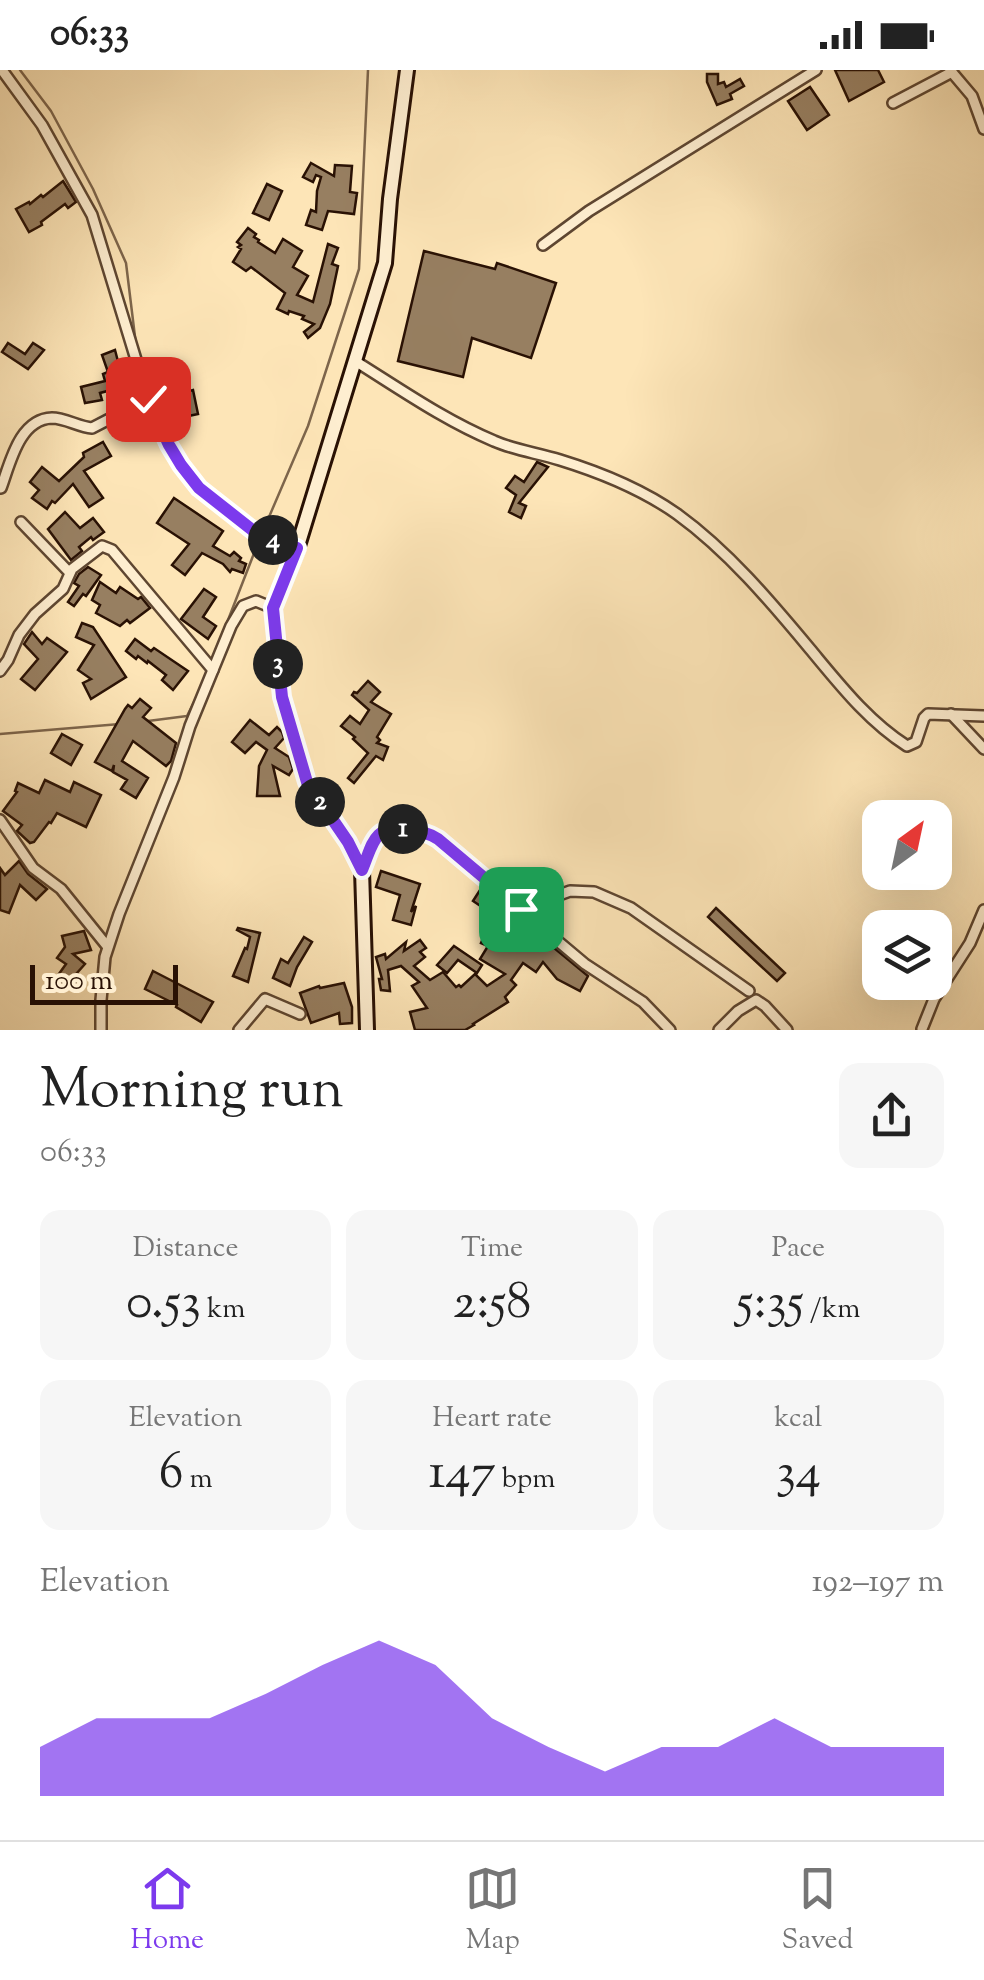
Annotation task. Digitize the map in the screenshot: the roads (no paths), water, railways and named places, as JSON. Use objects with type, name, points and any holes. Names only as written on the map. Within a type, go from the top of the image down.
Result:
[{"type":"street","points":[[2,70],[42,125],[92,214],[148,399],[181,465],[199,488],[260,536],[297,548]]},
{"type":"street","points":[[367,1030],[362,870],[307,782],[282,697],[273,608],[297,548],[386,263],[390,198],[407,70]]},
{"type":"street","points":[[543,244],[816,70]]},
{"type":"street","points":[[894,104],[951,71],[972,96],[984,129]]},
{"type":"street","points":[[355,361],[414,400],[496,442],[605,477],[673,512],[742,572],[856,705],[907,746],[916,742],[928,714],[984,716]]},
{"type":"street","points":[[1,488],[22,436],[34,424],[52,418],[92,428],[148,399]]},
{"type":"street","points":[[21,522],[70,572]]},
{"type":"street","points":[[0,671],[18,634],[37,611],[63,590],[70,572],[99,546],[109,547],[213,670]]},
{"type":"street","points":[[101,1030],[107,946],[230,626],[243,606],[256,601],[273,608]]},
{"type":"street","points":[[951,714],[984,749]]},
{"type":"street","points":[[0,820],[33,868],[61,889],[107,946]]},
{"type":"street","points":[[362,870],[378,833],[385,828],[424,832],[438,839],[584,964],[644,1002],[670,1030]]},
{"type":"street","points":[[521,909],[570,890],[594,892],[631,908],[749,992]]},
{"type":"street","points":[[931,1030],[921,1029],[934,999],[970,944],[984,910]]},
{"type":"street","points":[[239,1030],[265,999],[300,1014]]},
{"type":"street","points":[[719,1030],[756,1000],[788,1030]]},
{"type":"waterway","points":[[20,70],[51,111],[93,189],[126,263],[136,345]]},
{"type":"waterway","points":[[263,531],[308,426],[359,269],[368,70]]},
{"type":"waterway","points":[[221,638],[260,538]]},
{"type":"waterway","points":[[148,721],[187,716],[199,692]]},
{"type":"waterway","points":[[0,734],[120,724]]}]
